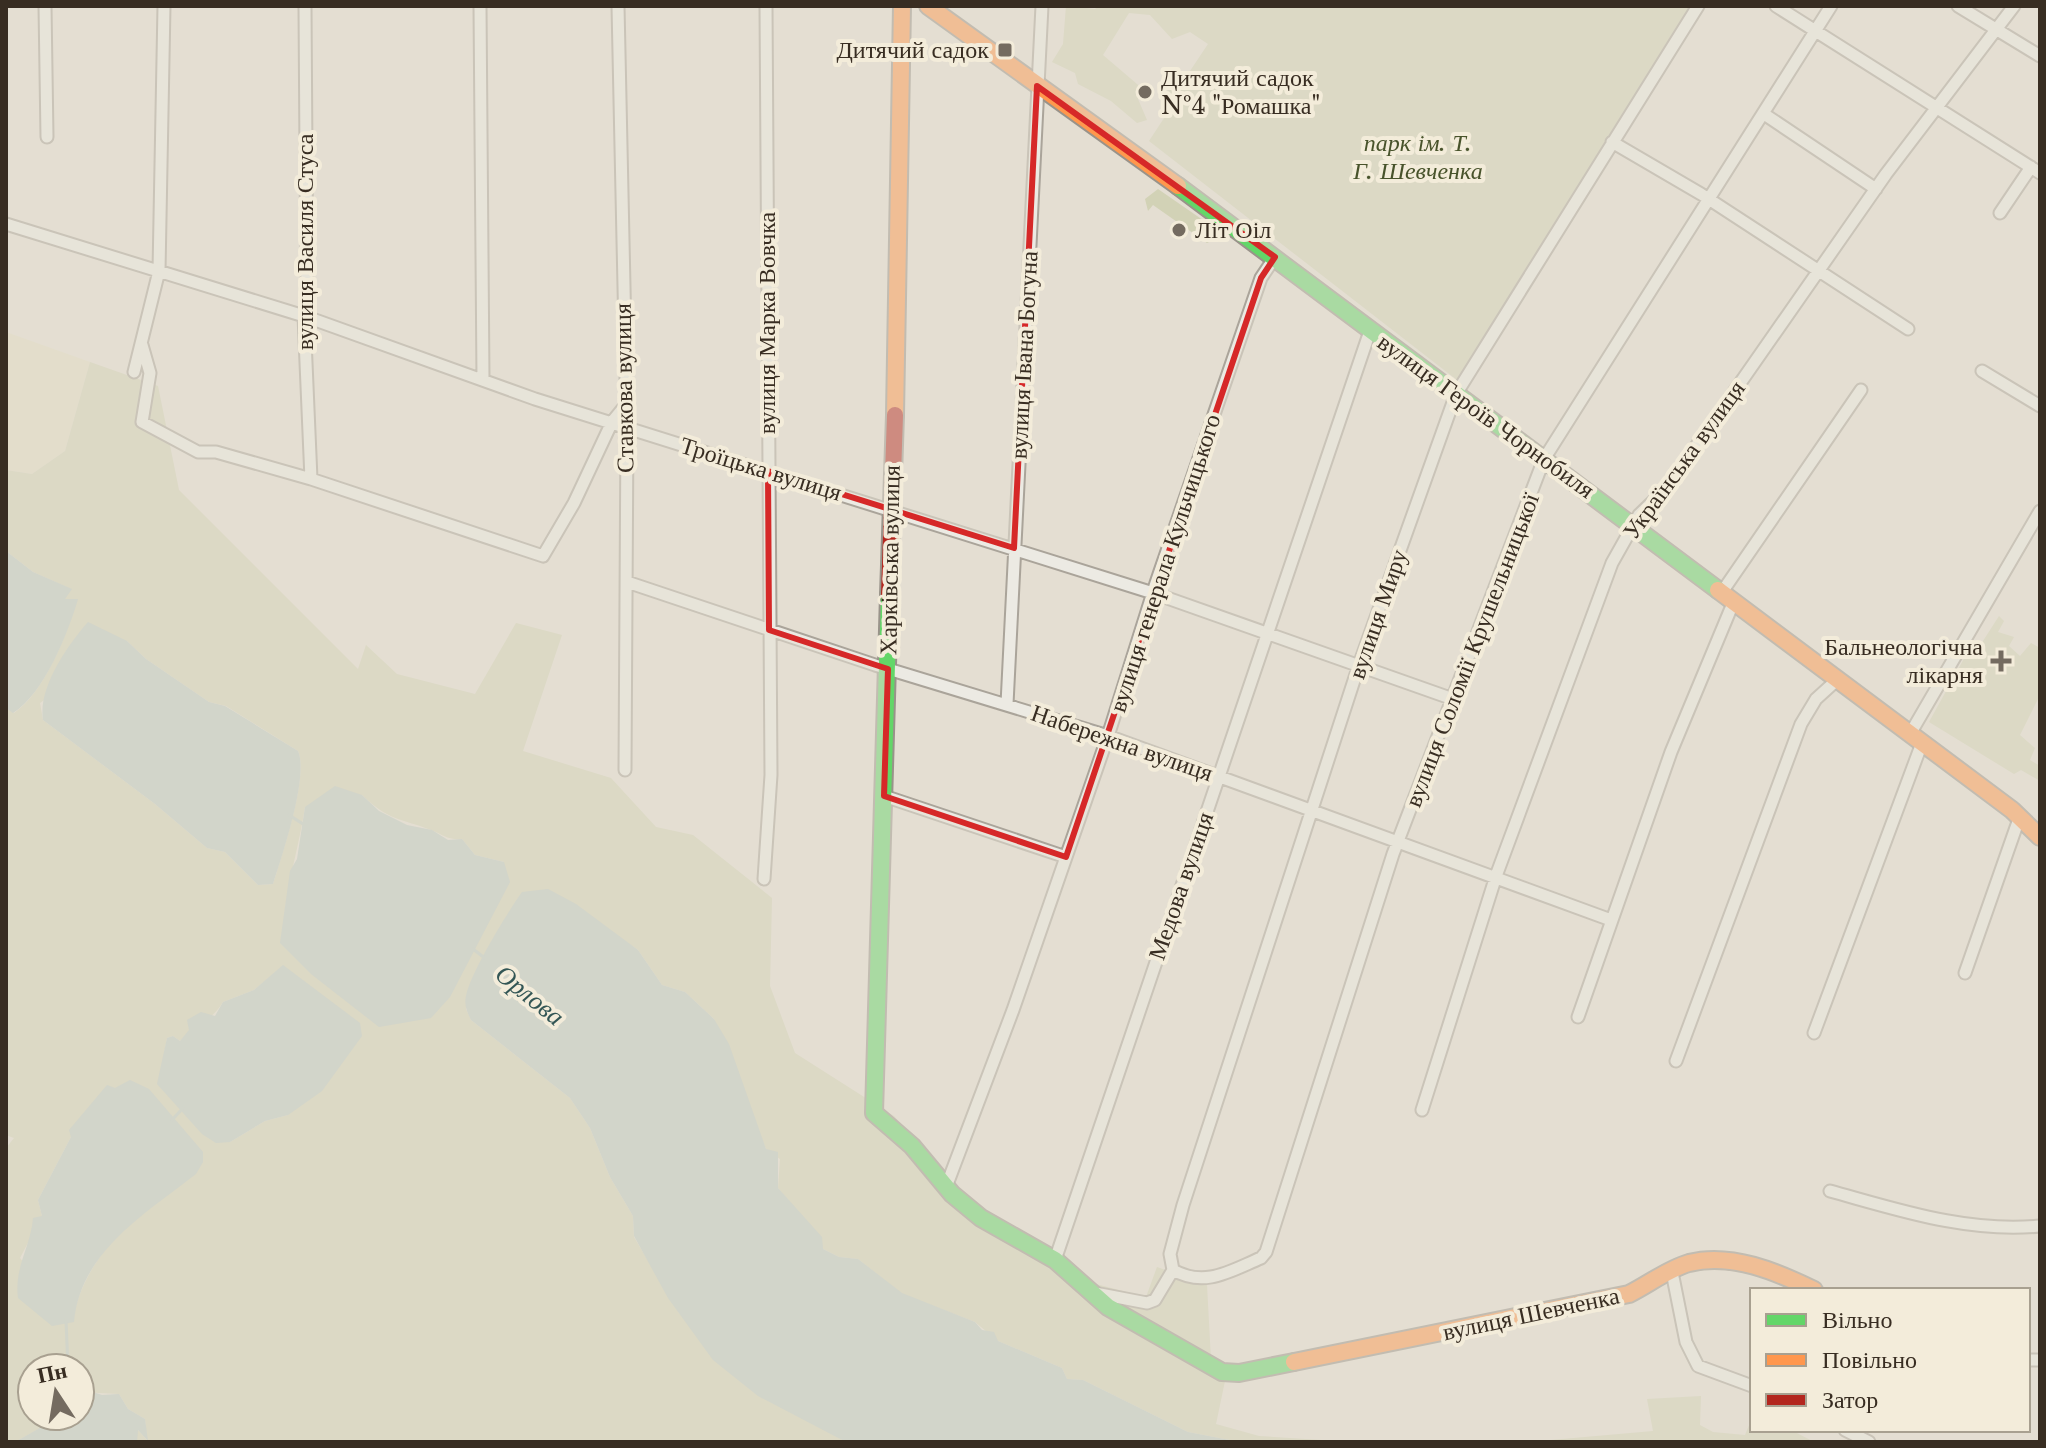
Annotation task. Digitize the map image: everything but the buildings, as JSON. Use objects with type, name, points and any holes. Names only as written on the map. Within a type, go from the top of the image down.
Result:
[{"type":"street","points":[[45,6],[47,137]]},
{"type":"street","points":[[134,372],[159,271],[164,6]]},
{"type":"street","name":"вулиця Василя Стуса","points":[[305,6],[307,305],[304,316],[311,479]]},
{"type":"street","points":[[480,6],[483,379]]},
{"type":"street","name":"Ставкова вулиця","points":[[618,6],[627,427],[625,770]]},
{"type":"street","name":"вулиця Марка Вовчка","points":[[764,879],[771,775],[766,6]]},
{"type":"street","name":"Харківська вулиця","points":[[902,6],[895,407],[874,1113],[912,1146],[946,1187]]},
{"type":"street","name":"вулиця Героїв Чорнобиля","points":[[928,6],[1275,257],[2033,828]]},
{"type":"street","name":"вулиця Івана Богуна","points":[[1007,704],[1042,6]]},
{"type":"street","name":"вулиця Миру","points":[[1173,1270],[1170,1254],[1183,1205],[1359,665],[1456,394],[1698,6]]},
{"type":"street","points":[[1776,6],[2035,170],[2000,213]]},
{"type":"street","name":"вулиця Соломії Крушельницької","points":[[1173,1270],[1194,1280],[1208,1279],[1261,1258],[1271,1241],[1312,1101],[1399,840],[1544,459],[1831,6]]},
{"type":"street","points":[[1958,6],[2040,56]]},
{"type":"street","name":"Українська вулиця","points":[[1422,1110],[1496,876],[1612,563],[1633,524],[1667,488],[1876,189],[2014,6]]},
{"type":"street","points":[[1764,114],[1876,189]]},
{"type":"street","points":[[1612,142],[1710,200],[1908,329]]},
{"type":"street","name":"Троїцька вулиця","points":[[6,224],[304,316],[627,427],[1153,593],[1453,699]]},
{"type":"street","name":"вулиця генерала Кульчицького","points":[[946,1187],[1108,736],[1153,593],[1261,278],[1275,257]]},
{"type":"street","name":"Медова вулиця","points":[[1055,1260],[1370,331]]},
{"type":"street","points":[[142,345],[150,373],[142,422],[198,452],[216,452],[311,479],[543,556],[574,503],[612,422],[625,406]]},
{"type":"street","points":[[1982,371],[2040,406]]},
{"type":"street","points":[[1578,1017],[1728,597],[1861,390]]},
{"type":"street","points":[[1814,1033],[1916,738],[2040,511]]},
{"type":"street","name":"Набережна вулиця","points":[[627,582],[888,669],[1108,736],[1611,920]]},
{"type":"street","points":[[1676,1061],[1801,724],[1816,699],[1838,679]]},
{"type":"street","points":[[884,796],[1066,857]]},
{"type":"street","points":[[1965,973],[2033,828]]},
{"type":"street","points":[[946,1187],[981,1218],[1055,1260],[1085,1290],[1147,1303],[1155,1300],[1173,1270]]},
{"type":"street","points":[[1830,1191],[1959,1225],[1994,1228],[2040,1226]]},
{"type":"street","name":"вулиця Шевченка","points":[[1085,1290],[1208,1366],[1222,1372],[1239,1373],[1629,1294],[1686,1264],[1713,1260],[1781,1274],[1810,1288]]},
{"type":"street","points":[[1672,1272],[1686,1342],[1698,1366],[1750,1385]]},
{"type":"street","points":[[1849,1432],[1869,1442]]},
{"type":"highlighted area","points":[[1037,86],[1275,257],[1261,278],[1066,857],[884,796],[888,669],[769,630],[768,471],[1014,548]]},
{"type":"shaded area","points":[[6,332],[90,362],[65,451],[32,474],[6,470]]},
{"type":"green space","name":"парк ім. Т. Г. Шевченка","points":[[1066,6],[1095,9],[1098,6],[1691,6],[1457,380],[1149,141],[1172,106],[1162,111],[1168,89],[1184,80],[1208,44],[1190,32],[1172,39],[1150,15],[1129,13],[1103,55],[1144,90],[1138,99],[1147,120],[1137,123],[1111,101],[1078,84],[1075,73],[1052,62],[1063,44]]},
{"type":"green space","points":[[1158,189],[1213,227],[1211,241],[1207,243],[1153,205],[1148,211],[1145,199]]},
{"type":"green space","points":[[90,362],[158,386],[179,490],[358,669],[366,645],[397,674],[475,694],[516,623],[562,635],[523,751],[611,778],[656,827],[693,835],[772,898],[770,986],[795,1053],[894,1116],[942,1168],[959,1195],[1092,1283],[1146,1297],[1157,1267],[1207,1285],[1211,1360],[1225,1381],[1216,1424],[1259,1436],[1353,1442],[1240,1442],[1188,1432],[1083,1380],[1067,1379],[1062,1368],[998,1341],[975,1322],[902,1294],[858,1259],[839,1257],[823,1249],[817,1235],[778,1188],[780,1159],[766,1149],[714,1019],[685,992],[662,985],[638,950],[613,933],[469,987],[466,1009],[471,1020],[570,1098],[590,1128],[610,1177],[633,1216],[634,1237],[679,1313],[827,1431],[846,1442],[137,1442],[137,1429],[147,1440],[145,1419],[128,1409],[119,1394],[96,1393],[96,1352],[16,1352],[16,1432],[33,1432],[15,1442],[6,1442],[6,1148],[14,1138],[6,1135],[6,708],[14,713],[25,704],[45,677],[68,628],[77,599],[64,599],[71,589],[33,572],[6,551],[6,470],[32,474],[65,451]],"holes":[[[127,641],[146,659],[209,702],[226,706],[298,751],[300,778],[297,796],[273,884],[258,885],[225,852],[207,848],[155,804],[43,720],[40,703]],[[362,795],[395,818],[449,838],[462,839],[475,855],[504,862],[284,919],[305,807]],[[283,966],[288,1115],[265,1121],[230,1142],[164,1054],[167,1038],[173,1036],[180,1041],[214,1014],[223,1002],[254,990]],[[71,1137],[124,1230],[106,1249],[84,1284],[73,1322],[20,1258],[42,1216],[38,1200]]]},
{"type":"green space","name":"Бальнеологічна лікарня","points":[[1999,616],[2004,621],[1998,632],[2014,637],[2009,646],[2020,656],[2031,643],[2040,648],[2040,695],[2020,735],[2035,748],[2030,760],[2040,766],[2040,781],[2021,770],[2014,774],[1929,722],[1966,655],[1974,655]]},
{"type":"green space","points":[[1701,1396],[1700,1425],[1713,1432],[1745,1435],[1750,1423],[1750,1432],[1795,1432],[1814,1442],[1528,1442],[1653,1431],[1647,1399]]},
{"type":"water","points":[[6,551],[33,572],[72,589],[65,599],[78,599],[45,678],[13,713],[6,708]]},
{"type":"water","points":[[88,622],[127,641],[146,659],[209,702],[225,706],[298,751],[300,778],[297,797],[273,884],[258,885],[225,852],[207,848],[155,804],[43,720],[45,695],[50,681],[63,655]]},
{"type":"water","points":[[335,786],[362,795],[379,811],[407,825],[432,830],[448,840],[462,839],[475,855],[504,862],[510,882],[450,997],[431,1018],[379,1027],[311,974],[280,943],[290,871],[297,859],[305,807]]},
{"type":"water","points":[[548,889],[576,904],[638,950],[662,985],[685,992],[714,1019],[729,1044],[766,1149],[778,1152],[778,1188],[822,1237],[823,1249],[839,1257],[858,1259],[902,1293],[975,1322],[982,1330],[994,1332],[998,1341],[1062,1368],[1067,1379],[1083,1380],[1188,1432],[1240,1442],[846,1442],[758,1396],[713,1360],[668,1298],[634,1236],[633,1216],[610,1177],[590,1128],[570,1098],[471,1020],[468,1014],[465,999],[469,986],[482,958],[522,892]]},
{"type":"water","points":[[283,965],[360,1023],[362,1036],[322,1091],[288,1115],[265,1121],[230,1142],[216,1143],[202,1134],[157,1084],[167,1038],[173,1036],[180,1041],[189,1030],[187,1020],[201,1012],[215,1016],[223,1002],[254,990]]},
{"type":"water","points":[[130,1080],[149,1089],[203,1152],[203,1162],[196,1174],[118,1236],[102,1255],[79,1297],[74,1322],[52,1326],[18,1298],[18,1276],[33,1218],[42,1216],[38,1200],[71,1137],[69,1130],[107,1085],[115,1088]]},
{"type":"water","points":[[96,1393],[119,1394],[128,1409],[145,1419],[148,1441],[138,1430],[137,1442],[15,1442],[33,1432],[96,1432]]},
{"type":"waterway","name":"Орлова","points":[[289,815],[303,824]]},
{"type":"waterway","name":"Орлова","points":[[473,949],[486,959]]},
{"type":"waterway","points":[[172,1120],[183,1108]]},
{"type":"waterway","points":[[66,1320],[67,1352]]},
{"type":"traffic: fast","points":[[1178,186],[1718,590]]},
{"type":"traffic: fast","points":[[889,595],[874,1113],[912,1146],[952,1194],[981,1218],[1055,1260],[1108,1307],[1222,1372],[1239,1373],[1294,1362]]},
{"type":"traffic: slow","points":[[895,415],[902,6]]},
{"type":"traffic: slow","points":[[928,6],[1178,186]]},
{"type":"traffic: slow","points":[[1718,590],[2012,810],[2040,837]]},
{"type":"traffic: slow","points":[[1294,1362],[1629,1294],[1674,1269],[1705,1260],[1753,1266],[1810,1288]]},
{"type":"traffic: jam","points":[[889,595],[895,415]]},
{"type":"place","name":"Дитячий садок","points":[[1005,50]]},
{"type":"place","name":"Дитячий садок №4 \"Ромашка\"","points":[[1145,92]]},
{"type":"place","name":"Літ Оіл","points":[[1179,230]]},
{"type":"place","name":"Бальнеологічна лікарня","points":[[2001,661]]}]
